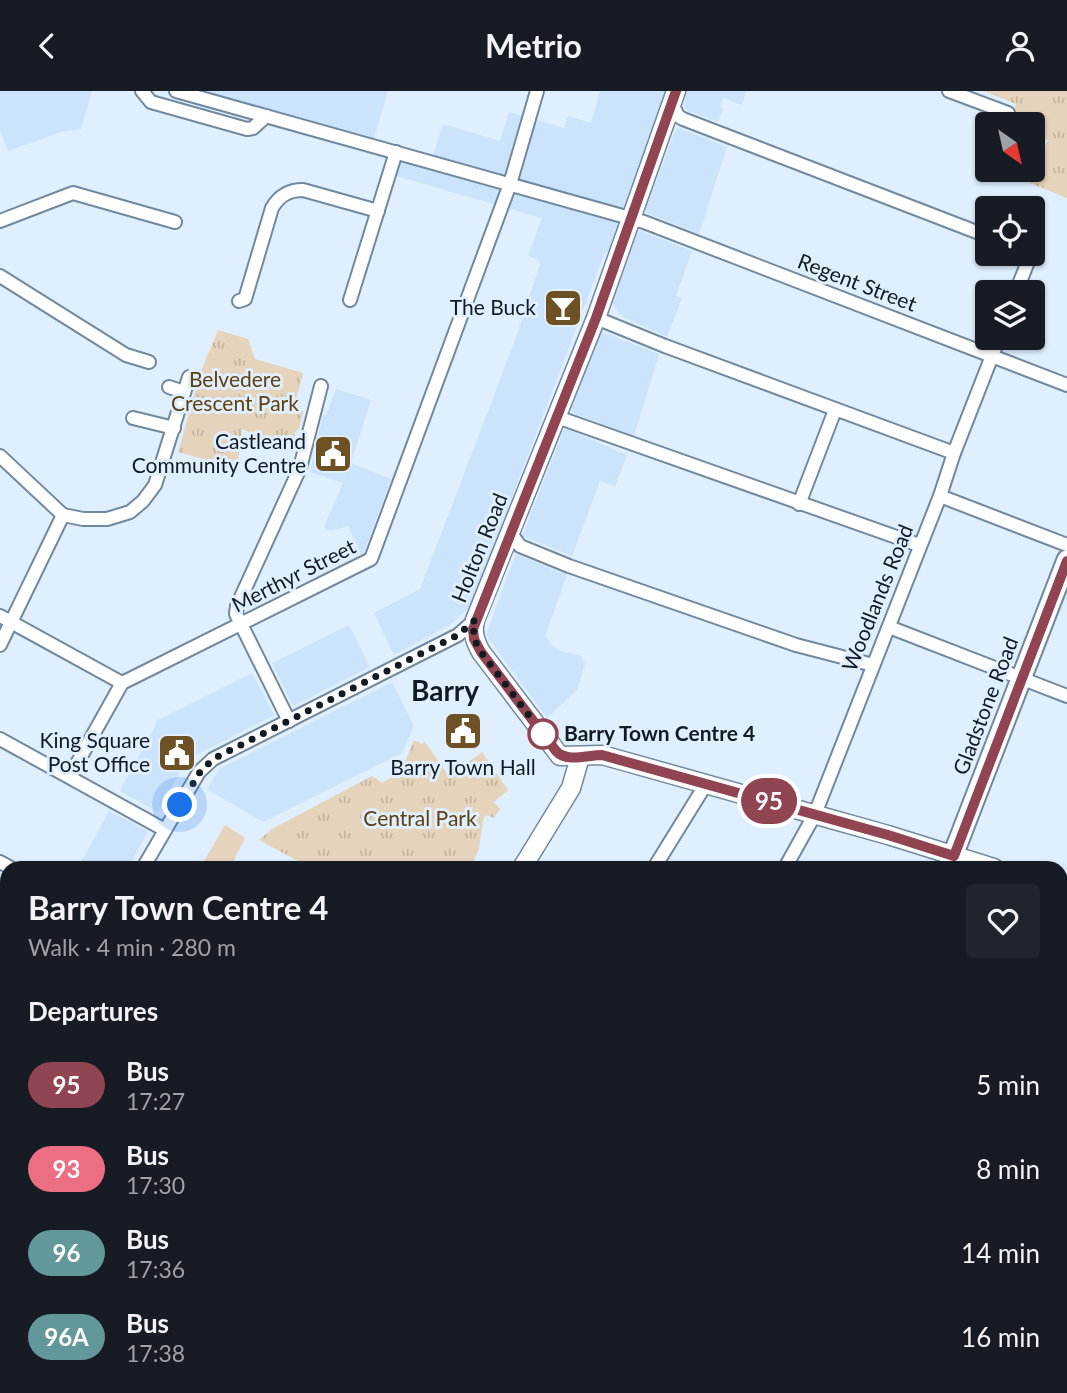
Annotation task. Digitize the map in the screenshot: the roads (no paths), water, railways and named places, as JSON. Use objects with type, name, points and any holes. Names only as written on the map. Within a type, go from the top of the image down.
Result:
[{"type":"main road","name":"Holton Road","points":[[475,620],[596,318],[674,97]]},
{"type":"main road","name":"Gladstone Road","points":[[951,861],[1067,561]]},
{"type":"main road","points":[[475,620],[474,639],[481,652],[560,756],[602,755],[815,814],[948,861]]},
{"type":"main road","points":[[526,861],[571,787],[580,757]]},
{"type":"street","points":[[142,91],[151,102],[247,129],[253,128],[266,116]]},
{"type":"street","name":"Regent Street","points":[[176,91],[632,219],[1067,385]]},
{"type":"street","name":"Merthyr Street","points":[[122,683],[371,559],[510,184],[537,91]]},
{"type":"street","points":[[949,91],[1006,112]]},
{"type":"street","points":[[674,97],[678,116],[683,119],[975,231]]},
{"type":"street","points":[[350,300],[396,152]]},
{"type":"street","points":[[239,301],[245,299],[272,208],[281,196],[295,190],[303,190],[378,211]]},
{"type":"street","points":[[0,221],[74,193],[175,222]]},
{"type":"street","points":[[0,276],[126,355],[149,362]]},
{"type":"street","points":[[596,318],[954,453]]},
{"type":"street","name":"Woodlands Road","points":[[789,861],[815,814],[995,350]]},
{"type":"street","points":[[0,456],[62,515],[83,519],[107,519],[130,512],[143,501],[158,476],[189,377]]},
{"type":"street","points":[[289,721],[239,625],[236,618],[237,606],[300,468],[321,386]]},
{"type":"street","points":[[169,387],[184,392]]},
{"type":"street","points":[[799,504],[835,410]]},
{"type":"street","points":[[132,418],[174,428]]},
{"type":"street","points":[[557,418],[919,545]]},
{"type":"street","points":[[940,496],[1067,545]]},
{"type":"street","points":[[0,645],[6,619],[62,515]]},
{"type":"street","points":[[510,532],[520,545],[569,566],[796,645],[873,665]]},
{"type":"street","points":[[6,619],[122,683],[70,776]]},
{"type":"street","name":"Holton Road","points":[[147,861],[200,772],[213,759],[458,635],[475,620]]},
{"type":"street","points":[[889,627],[1067,696]]},
{"type":"street","points":[[0,739],[164,830]]},
{"type":"street","points":[[658,861],[705,784]]},
{"type":"place","name":"The Buck","points":[[563,308]]},
{"type":"place","name":"Castleand Community Centre","points":[[333,454]]},
{"type":"place","name":"Barry Town Hall","points":[[463,731]]},
{"type":"place","name":"Barry Town Centre 4","points":[[543,734]]},
{"type":"place","name":"King Square Post Office","points":[[177,753]]},
{"type":"district","name":"Barry","points":[[445,691]]},
{"type":"park label","name":"Belvedere Crescent Park","points":[[235,392]]},
{"type":"park label","name":"Central Park","points":[[420,819]]}]
